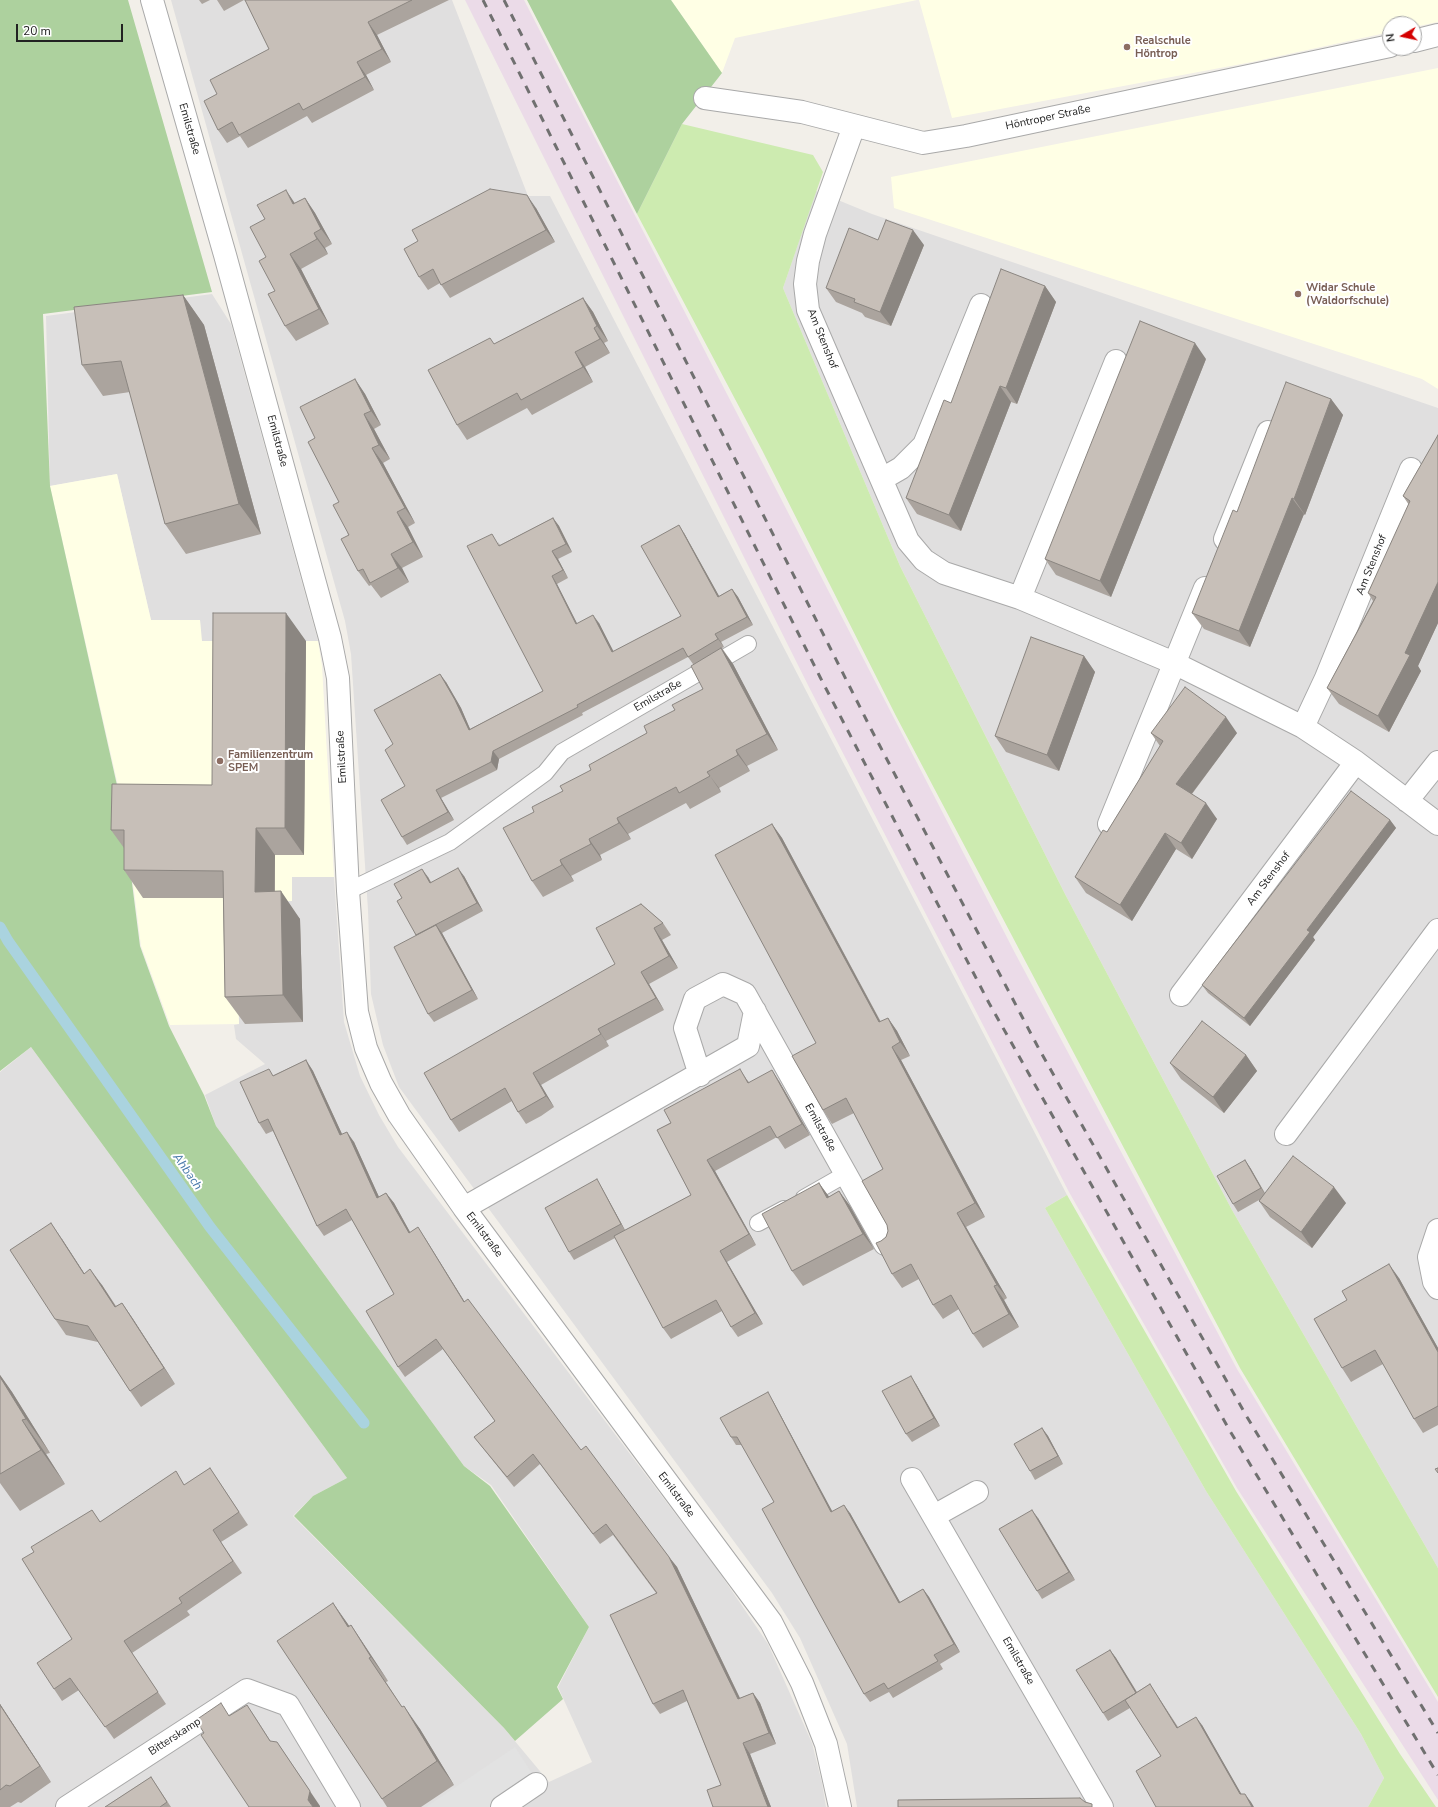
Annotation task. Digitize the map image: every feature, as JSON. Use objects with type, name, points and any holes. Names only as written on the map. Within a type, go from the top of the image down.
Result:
[{"type":"street","name":"Emilstraße","points":[[152,0],[236,292],[330,638],[338,678],[348,891],[357,1012],[366,1048],[381,1083],[399,1115],[464,1208],[771,1622],[802,1683],[826,1744],[840,1807]]},
{"type":"street","points":[[1422,39],[1438,35]]},
{"type":"street","name":"Höntroper Straße","points":[[705,98],[802,112],[923,143],[966,136],[1382,48]]},
{"type":"street","name":"Am Stenshof","points":[[854,126],[815,234],[808,261],[805,284],[808,310],[908,542],[924,560],[944,573],[1020,598],[1174,663],[1303,727],[1356,762],[1438,824]]},
{"type":"street","points":[[882,479],[901,468],[924,445],[981,305]]},
{"type":"street","points":[[1020,598],[1116,361]]},
{"type":"street","points":[[1109,824],[1277,411]]},
{"type":"street","name":"Am Stenshof","points":[[1303,727],[1326,678],[1411,469]]},
{"type":"street","name":"Am Stenshof","points":[[1181,995],[1356,762]]},
{"type":"street","points":[[1407,802],[1438,762]]},
{"type":"street","points":[[1286,1134],[1438,930]]},
{"type":"street","name":"Emilstraße","points":[[700,1075],[685,1028],[695,999],[723,984],[745,994],[885,1244]]},
{"type":"street","name":"Emilstraße","points":[[464,1208],[700,1075],[748,1046],[755,1011]]},
{"type":"street","points":[[1438,1230],[1428,1257],[1434,1282],[1438,1288]]},
{"type":"street","name":"Emilstraße","points":[[912,1479],[1102,1807]]},
{"type":"street","points":[[934,1516],[977,1492]]},
{"type":"street","name":"Bitterskamp","points":[[67,1807],[247,1690],[288,1705],[349,1807]]},
{"type":"street","points":[[502,1807],[536,1784]]},
{"type":"lane","name":"Emilstraße","points":[[348,891],[450,842],[544,773],[562,752],[748,644]]},
{"type":"lane","points":[[758,1223],[846,1174]]},
{"type":"shaded area","points":[[171,0],[452,0],[528,196],[550,196],[1067,1195],[1045,1208],[1206,1491],[1361,1734],[1384,1778],[1368,1807],[857,1807],[847,1744],[800,1638],[772,1593],[399,1087],[383,1045],[371,994],[368,910],[351,654],[345,621]]},
{"type":"shaded area","points":[[465,0],[524,0],[1016,955],[1237,1369],[1438,1702],[1438,1800],[1237,1488],[1069,1192],[811,691]]},
{"type":"shaded area","points":[[671,0],[917,0],[735,38],[722,73]]},
{"type":"shaded area","name":"Realschule Höntrop","points":[[919,0],[1438,0],[1438,22],[1422,25],[1422,16],[1382,16],[1382,34],[1252,62],[952,118]]},
{"type":"shaded area","name":"Widar Schule (Waldorfschule)","points":[[1438,68],[1438,389],[1422,379],[894,208],[891,177]]},
{"type":"shaded area","points":[[816,191],[872,214],[1438,408],[1438,1568],[1232,1210],[1065,894],[900,566],[783,288]]},
{"type":"shaded area","points":[[212,294],[231,324],[318,641],[201,641],[200,620],[151,620],[117,474],[50,486],[46,316]]},
{"type":"shaded area","name":"Familienzentrum SPEM","points":[[117,474],[151,620],[200,620],[202,641],[318,641],[322,666],[334,877],[292,877],[292,901],[235,903],[239,1024],[170,1025],[141,946],[124,812],[50,486]]},
{"type":"shaded area","points":[[291,877],[334,877],[344,1022],[360,1076],[379,1115],[398,1147],[717,1569],[768,1644],[812,1743],[822,1783],[826,1807],[0,1807],[0,1072],[31,1047],[347,1478],[313,1496],[293,1516],[504,1728],[549,1782],[592,1762],[558,1687],[589,1627],[491,1485],[464,1466],[216,1126],[205,1095],[265,1064],[236,1039],[234,1025],[239,1024],[235,903],[292,901]]},
{"type":"shaded area","points":[[515,1747],[535,1778],[492,1807],[426,1807]]},
{"type":"green space","points":[[0,0],[128,0],[212,292],[43,314],[50,486],[123,812],[140,946],[169,1026],[204,1095],[216,1126],[464,1466],[490,1486],[589,1627],[557,1687],[563,1699],[515,1741],[504,1728],[294,1516],[313,1496],[347,1478],[31,1047],[0,1071]]},
{"type":"green space","points":[[527,0],[671,0],[722,73],[682,124],[637,214]]},
{"type":"green space","points":[[682,124],[813,155],[823,172],[783,288],[900,566],[1065,894],[1232,1210],[1438,1568],[1438,1697],[1240,1368],[896,716],[762,450],[637,214]]},
{"type":"green space","points":[[1067,1195],[1236,1491],[1400,1754],[1436,1807],[1368,1807],[1384,1778],[1361,1734],[1206,1491],[1045,1208]]},
{"type":"building","points":[[245,0],[412,0],[368,22],[382,49],[357,62],[365,77],[303,110],[299,103],[239,135],[232,122],[218,130],[204,101],[217,94],[210,80],[269,49]]},
{"type":"building","points":[[490,189],[527,195],[546,230],[441,285],[433,269],[419,277],[404,249],[418,241],[412,230]]},
{"type":"building","points":[[286,190],[293,204],[305,198],[321,229],[314,233],[317,239],[290,254],[319,309],[285,326],[268,294],[275,291],[259,261],[266,257],[250,227],[265,219],[257,205]]},
{"type":"building","points":[[886,220],[913,230],[880,312],[854,302],[855,299],[826,288],[849,228],[878,240]]},
{"type":"building","points":[[1001,269],[1045,286],[1006,388],[1000,386],[949,515],[906,498],[944,400],[951,403]]},
{"type":"building","points":[[183,295],[239,504],[165,524],[121,361],[82,365],[74,307]]},
{"type":"building","points":[[583,298],[597,326],[594,328],[600,339],[575,352],[583,367],[521,400],[517,393],[457,425],[428,370],[490,338],[494,344]]},
{"type":"building","points":[[1140,321],[1195,343],[1100,581],[1045,559]]},
{"type":"building","points":[[355,379],[371,411],[364,414],[379,445],[372,448],[405,508],[397,512],[413,542],[391,554],[398,568],[370,583],[363,569],[358,571],[341,539],[349,535],[333,505],[339,502],[308,442],[315,438],[300,407]]},
{"type":"building","points":[[1286,382],[1331,399],[1294,499],[1292,498],[1239,631],[1192,613],[1233,510],[1237,512]]},
{"type":"building","points":[[1438,435],[1438,582],[1405,653],[1410,655],[1378,716],[1327,688],[1376,597],[1368,593],[1410,501],[1403,496]]},
{"type":"building","points":[[553,518],[566,544],[552,551],[563,570],[552,576],[576,624],[593,615],[612,652],[681,616],[641,546],[679,525],[718,597],[732,589],[747,617],[715,634],[718,639],[688,657],[683,648],[577,705],[578,707],[493,751],[491,762],[436,790],[448,812],[402,837],[381,800],[405,786],[385,750],[393,744],[374,710],[440,674],[455,700],[469,730],[543,691],[467,546],[492,534],[499,546]]},
{"type":"building","points":[[213,613],[286,613],[285,828],[256,828],[255,892],[281,891],[283,995],[225,997],[223,871],[124,870],[124,830],[111,830],[112,784],[212,785]]},
{"type":"building","points":[[1031,637],[1084,656],[1047,755],[995,736]]},
{"type":"building","points":[[721,648],[767,734],[736,750],[738,755],[707,772],[710,776],[679,793],[676,787],[617,818],[619,823],[589,839],[591,844],[560,860],[562,865],[532,881],[503,828],[534,812],[532,807],[563,791],[560,786],[591,770],[589,765],[647,733],[644,726],[675,710],[672,705],[703,689],[691,666]]},
{"type":"building","points":[[1185,687],[1226,717],[1176,784],[1206,803],[1181,843],[1165,833],[1120,905],[1075,877],[1103,830],[1107,832],[1163,741],[1151,733]]},
{"type":"building","points":[[1351,791],[1390,820],[1307,930],[1310,932],[1244,1018],[1202,985]]},
{"type":"building","points":[[772,824],[879,1022],[888,1018],[900,1042],[892,1047],[975,1203],[957,1213],[997,1285],[994,1286],[1009,1314],[973,1334],[951,1295],[933,1305],[911,1264],[892,1274],[876,1243],[886,1237],[888,1231],[887,1225],[862,1181],[883,1169],[846,1098],[823,1110],[792,1056],[816,1043],[715,855]]},
{"type":"building","points":[[458,868],[477,903],[416,935],[397,901],[402,898],[394,884],[422,869],[430,883]]},
{"type":"building","points":[[641,904],[663,923],[654,928],[669,956],[641,972],[656,998],[598,1029],[601,1034],[533,1073],[546,1096],[518,1112],[505,1088],[451,1120],[424,1073],[615,964],[596,928]]},
{"type":"building","points":[[436,925],[472,990],[428,1014],[394,947]]},
{"type":"building","points":[[1202,1021],[1246,1055],[1213,1097],[1170,1063]]},
{"type":"building","points":[[306,1060],[340,1135],[347,1132],[377,1198],[386,1193],[409,1233],[418,1227],[464,1302],[468,1299],[581,1450],[586,1446],[669,1557],[738,1699],[753,1693],[769,1733],[743,1743],[768,1807],[713,1807],[707,1790],[721,1785],[683,1690],[653,1704],[610,1615],[657,1593],[606,1524],[593,1534],[533,1454],[507,1477],[474,1437],[495,1421],[436,1339],[398,1367],[366,1311],[394,1294],[346,1209],[317,1226],[268,1119],[259,1123],[240,1082],[269,1069],[273,1076]]},
{"type":"building","points":[[740,1069],[748,1083],[772,1070],[802,1124],[777,1138],[770,1126],[707,1160],[749,1234],[720,1251],[755,1313],[731,1327],[716,1300],[663,1328],[614,1236],[691,1195],[657,1130],[671,1123],[664,1110]]},
{"type":"building","points":[[1293,1156],[1334,1187],[1301,1232],[1259,1201]]},
{"type":"building","points":[[1245,1160],[1261,1188],[1233,1204],[1217,1176]]},
{"type":"building","points":[[597,1179],[621,1224],[569,1252],[545,1208]]},
{"type":"building","points":[[819,1183],[827,1198],[839,1191],[863,1234],[792,1271],[762,1214]]},
{"type":"building","points":[[51,1223],[84,1274],[90,1269],[115,1307],[122,1303],[164,1368],[130,1391],[88,1326],[55,1319],[10,1250]]},
{"type":"building","points":[[1389,1264],[1438,1352],[1438,1406],[1414,1419],[1375,1350],[1342,1368],[1314,1319],[1347,1300],[1342,1291]]},
{"type":"building","points":[[911,1376],[934,1418],[906,1434],[882,1391]]},
{"type":"building","points":[[0,1377],[26,1419],[22,1420],[41,1450],[0,1474]]},
{"type":"building","points":[[768,1392],[831,1512],[844,1505],[899,1603],[923,1589],[954,1644],[934,1655],[938,1661],[888,1689],[884,1683],[864,1694],[762,1509],[774,1502],[737,1437],[731,1437],[720,1418]]},
{"type":"building","points":[[1042,1428],[1058,1456],[1030,1471],[1014,1444]]},
{"type":"building","points":[[210,1468],[239,1512],[213,1530],[233,1561],[179,1598],[182,1603],[124,1641],[158,1692],[105,1727],[70,1678],[54,1689],[37,1663],[72,1639],[22,1559],[34,1552],[31,1547],[92,1510],[100,1522],[176,1471],[184,1485]]},
{"type":"building","points":[[1032,1510],[1069,1572],[1037,1591],[999,1529]]},
{"type":"building","points":[[333,1603],[348,1627],[351,1625],[371,1657],[369,1658],[402,1707],[404,1706],[437,1761],[382,1799],[277,1641]]},
{"type":"building","points":[[1110,1650],[1136,1693],[1103,1713],[1076,1670]]},
{"type":"building","points":[[1150,1684],[1177,1728],[1196,1717],[1240,1794],[1245,1794],[1252,1807],[1156,1807],[1136,1771],[1161,1756],[1125,1700]]},
{"type":"building","points":[[221,1703],[229,1716],[247,1705],[270,1741],[277,1742],[310,1791],[308,1800],[313,1807],[249,1807],[201,1735],[204,1733],[196,1720]]},
{"type":"building","points":[[0,1705],[40,1766],[10,1786],[6,1785],[0,1790]]},
{"type":"building","points":[[151,1777],[167,1802],[160,1807],[105,1807]]},
{"type":"building","points":[[1080,1798],[1085,1802],[1092,1804],[1092,1807],[898,1807],[898,1800]]},
{"type":"waterway","name":"Ahbach","points":[[0,927],[8,941],[210,1227],[364,1423]]},
{"type":"railway","points":[[483,0],[820,677],[989,1003],[1230,1431],[1438,1775]]},
{"type":"railway","points":[[504,0],[871,729],[1039,1049],[1247,1417],[1438,1733]]},
{"type":"place","name":"Realschule Höntrop","points":[[1127,47]]},
{"type":"place","name":"Widar Schule (Waldorfschule)","points":[[1298,294]]},
{"type":"place","name":"Familienzentrum SPEM","points":[[220,761]]}]
